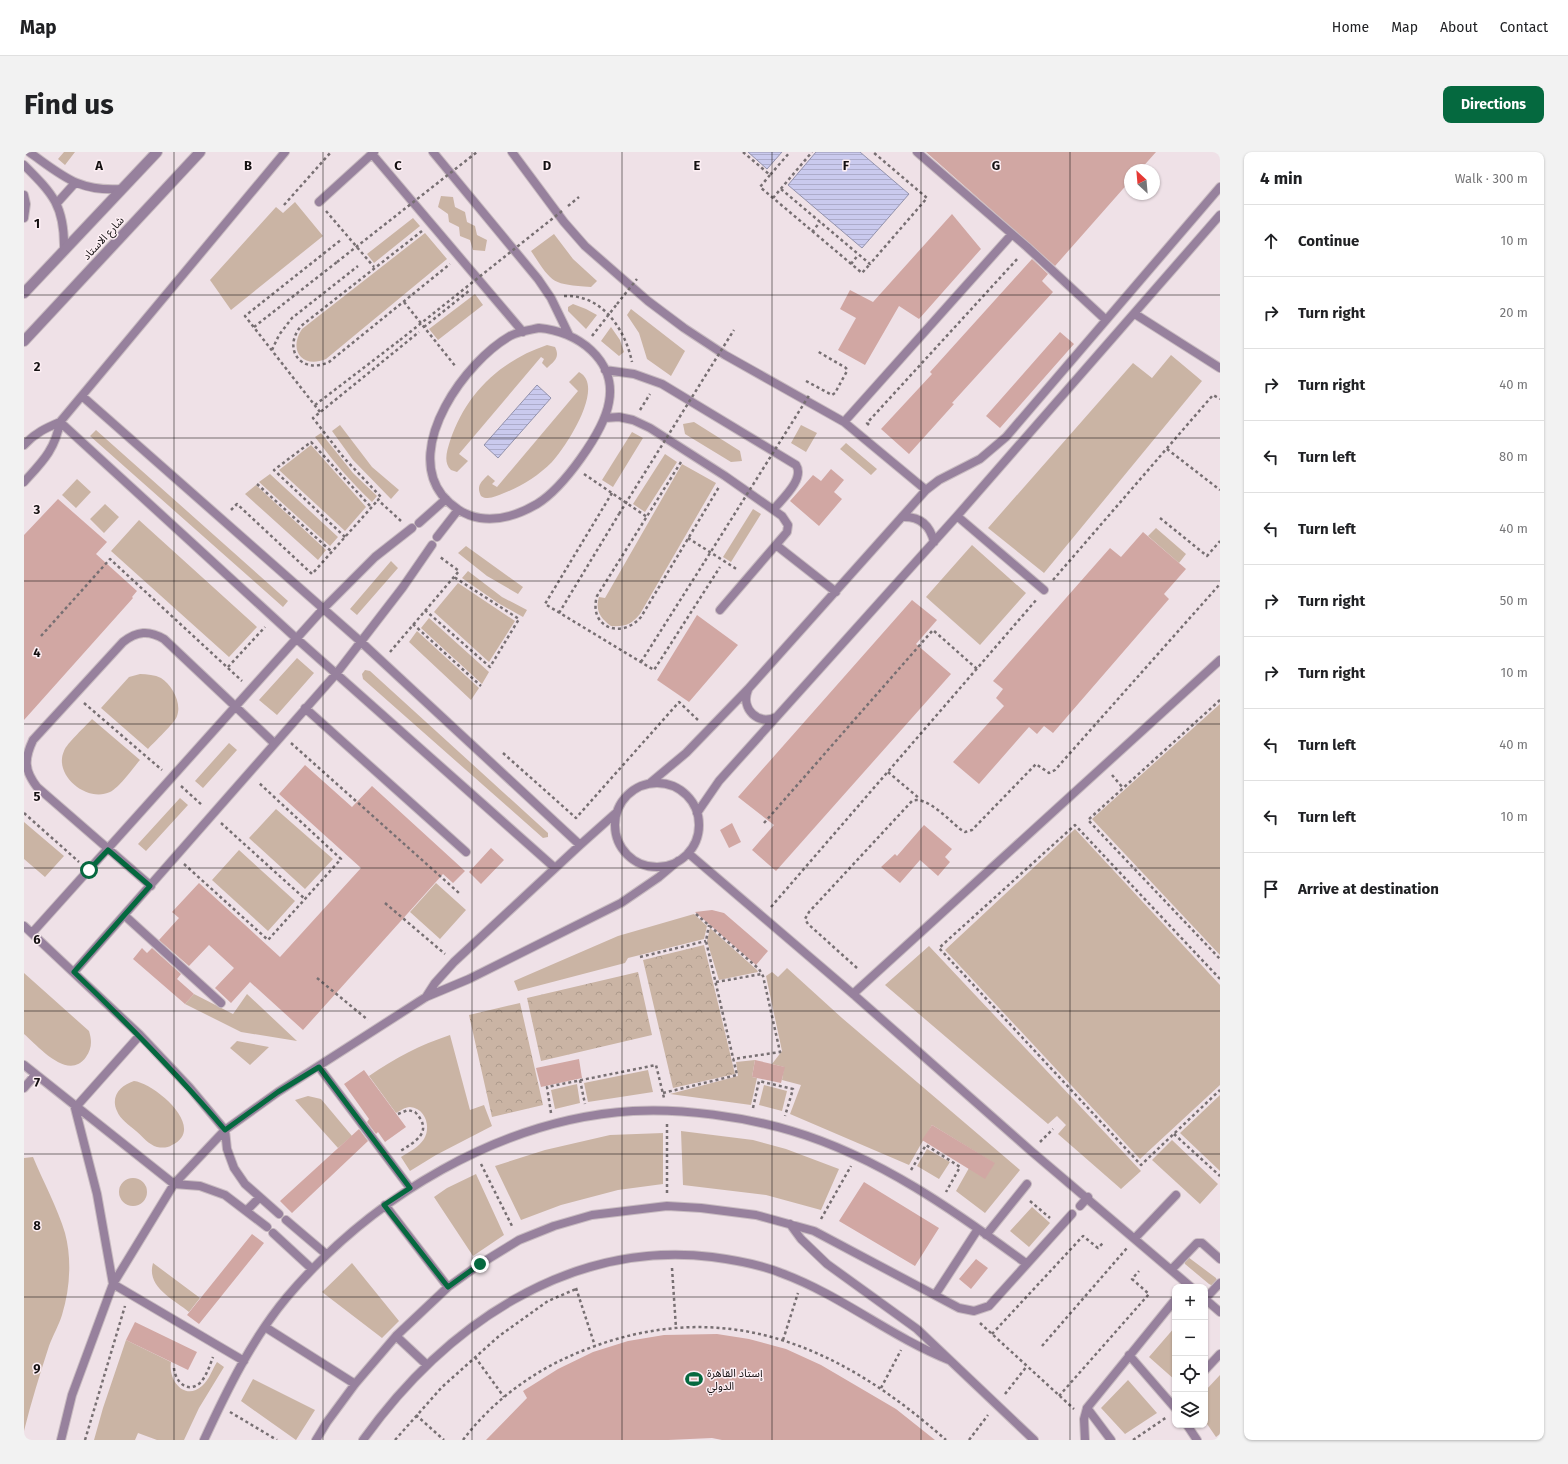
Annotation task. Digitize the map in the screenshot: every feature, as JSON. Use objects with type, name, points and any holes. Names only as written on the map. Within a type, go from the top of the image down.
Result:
[{"type":"street","name":"شارع الاستاد","points":[[24,293],[157,152]]},
{"type":"street","name":"شارع الاستاد","points":[[24,341],[200,152]]},
{"type":"lane","points":[[30,152],[75,183],[90,188],[122,189]]},
{"type":"lane","points":[[24,445],[32,436],[60,422],[284,152]]},
{"type":"lane","points":[[433,152],[538,279],[551,298],[569,335]]},
{"type":"lane","points":[[512,152],[564,222],[585,246],[648,301],[684,328],[725,355],[844,422],[926,490]]},
{"type":"lane","points":[[917,152],[1027,247],[1106,320]]},
{"type":"lane","points":[[319,202],[373,153],[523,332]]},
{"type":"lane","points":[[24,165],[45,186],[57,203],[62,218],[64,250]]},
{"type":"lane","points":[[57,203],[75,183]]},
{"type":"lane","points":[[650,784],[686,753],[750,688],[926,490],[939,480],[980,459],[1002,441],[1220,187]]},
{"type":"lane","points":[[24,195],[26,204],[24,218]]},
{"type":"lane","points":[[697,812],[718,781],[781,714],[934,542],[1220,215]]},
{"type":"lane","points":[[844,422],[1012,234]]},
{"type":"lane","points":[[1135,314],[1220,368]]},
{"type":"lane","points":[[539,328],[553,329],[569,335],[585,344],[593,352],[605,370],[609,385],[610,401],[605,418],[590,443],[573,467],[551,492],[538,503],[525,510],[490,520],[476,518],[458,510],[438,489],[433,477],[430,460],[436,427],[445,409],[465,378],[498,345],[511,336],[523,332],[539,328]]},
{"type":"lane","points":[[605,370],[634,374],[657,381],[796,465],[798,468],[798,476],[774,509]]},
{"type":"lane","points":[[82,396],[360,641],[580,845]]},
{"type":"lane","points":[[605,418],[619,417],[634,420],[650,428],[725,476],[785,518],[788,525],[787,532],[720,610]]},
{"type":"lane","points":[[24,482],[50,452],[57,438],[60,422]]},
{"type":"lane","points":[[60,422],[297,639],[555,868]]},
{"type":"lane","points":[[420,523],[446,499]]},
{"type":"lane","points":[[437,537],[458,510]]},
{"type":"lane","points":[[902,517],[911,516],[928,525],[934,542]]},
{"type":"lane","points":[[957,516],[1044,590]]},
{"type":"lane","points":[[32,933],[323,609],[375,557],[411,529]]},
{"type":"lane","points":[[776,545],[836,592]]},
{"type":"lane","points":[[74,972],[150,886],[211,813],[336,674],[430,547]]},
{"type":"lane","points":[[150,886],[37,788],[29,777],[25,765],[26,752],[33,740],[122,642],[132,635],[143,632],[154,634],[164,640],[274,743]]},
{"type":"lane","points":[[853,994],[1220,660]]},
{"type":"lane","points":[[750,688],[746,702],[748,710],[753,715],[767,720],[781,714]]},
{"type":"lane","points":[[305,708],[466,852]]},
{"type":"lane","points":[[61,1440],[72,1395],[113,1284],[174,1184],[225,1130],[278,1092],[426,997],[469,979],[621,903],[659,877],[688,853],[698,834],[699,823],[697,812],[692,801],[679,789],[662,783],[639,787],[629,793],[617,812],[615,824],[617,837],[622,848],[630,858],[642,864],[654,867],[666,866],[678,861]]},
{"type":"lane","points":[[426,997],[435,983],[454,962],[617,812]]},
{"type":"lane","points":[[688,853],[853,994],[1031,1151],[1088,1197],[1187,1284]]},
{"type":"lane","points":[[124,915],[221,1003]]},
{"type":"lane","points":[[24,926],[140,1035],[190,1088],[225,1130],[227,1149],[234,1168],[245,1184],[259,1198],[279,1214]]},
{"type":"lane","points":[[76,1108],[140,1035]]},
{"type":"lane","points":[[24,1065],[76,1108],[174,1184],[200,1186],[225,1196],[270,1230],[312,1269]]},
{"type":"lane","points":[[319,1067],[410,1188]]},
{"type":"lane","points":[[24,1088],[35,1075]]},
{"type":"lane","points":[[76,1108],[97,1194],[113,1284]]},
{"type":"lane","points":[[204,1440],[220,1406],[264,1327],[286,1298],[326,1254],[384,1205],[410,1188],[476,1153],[518,1135],[553,1125],[631,1111],[667,1111],[751,1120],[781,1128],[822,1142],[904,1181],[940,1202],[1027,1264]]},
{"type":"lane","points":[[986,1234],[1028,1184]]},
{"type":"lane","points":[[1135,1238],[1176,1195]]},
{"type":"lane","points":[[1080,1206],[1088,1197]]},
{"type":"lane","points":[[246,1211],[259,1198]]},
{"type":"lane","points":[[384,1205],[448,1287]]},
{"type":"lane","points":[[316,1440],[327,1422],[355,1384],[396,1336],[448,1287],[480,1264],[519,1240],[554,1226],[592,1215],[667,1206],[701,1208],[756,1215],[814,1231],[966,1311],[982,1310],[989,1306],[1072,1214]]},
{"type":"lane","points":[[286,1220],[326,1254]]},
{"type":"lane","points":[[790,1224],[801,1239],[827,1264],[917,1329],[997,1403],[1034,1440]]},
{"type":"lane","points":[[935,1295],[978,1229]]},
{"type":"lane","points":[[1171,1270],[1197,1243],[1202,1243],[1220,1259]]},
{"type":"lane","points":[[363,1440],[392,1402],[428,1365],[485,1317],[512,1300],[563,1276],[607,1262],[645,1256],[678,1255],[736,1260],[779,1272],[820,1289],[906,1341],[949,1360]]},
{"type":"lane","points":[[1208,1296],[1220,1283]]},
{"type":"lane","points":[[113,1284],[130,1292],[218,1347],[244,1361]]},
{"type":"lane","points":[[1208,1302],[1220,1312]]},
{"type":"lane","points":[[1085,1440],[1084,1419],[1087,1408],[1172,1304]]},
{"type":"lane","points":[[264,1327],[355,1384]]},
{"type":"lane","points":[[396,1336],[428,1365]]},
{"type":"lane","points":[[1208,1367],[1220,1354]]},
{"type":"lane","points":[[1129,1355],[1172,1402]]},
{"type":"lane","points":[[1087,1408],[1111,1440]]},
{"type":"lane","points":[[1189,1428],[1197,1440]]},
{"type":"path","points":[[284,205],[332,152]]},
{"type":"path","points":[[254,327],[477,152]]},
{"type":"path","points":[[743,152],[770,175]]},
{"type":"path","points":[[790,152],[760,188],[862,274],[927,198],[873,152]]},
{"type":"path","points":[[773,198],[812,152]]},
{"type":"path","points":[[781,188],[870,264]]},
{"type":"path","points":[[315,405],[400,340],[579,197]]},
{"type":"path","points":[[319,202],[374,267]]},
{"type":"path","points":[[812,232],[820,222]]},
{"type":"path","points":[[432,224],[374,267],[301,326],[295,334],[293,344],[295,353],[301,361],[310,366],[320,366],[329,362],[459,257]]},
{"type":"path","points":[[320,412],[245,316],[342,239]]},
{"type":"path","points":[[873,428],[867,423],[1027,247]]},
{"type":"path","points":[[851,264],[858,255]]},
{"type":"path","points":[[272,350],[292,318],[358,266]]},
{"type":"path","points":[[592,335],[637,279]]},
{"type":"path","points":[[424,327],[480,282]]},
{"type":"path","points":[[551,298],[566,296],[582,298],[609,314],[619,326],[626,340],[634,374]]},
{"type":"path","points":[[404,302],[465,378]]},
{"type":"path","points":[[559,613],[734,330]]},
{"type":"path","points":[[223,520],[237,504],[312,574],[381,496],[344,458],[313,418],[420,332]]},
{"type":"path","points":[[806,380],[832,394],[835,393],[847,372],[846,368],[817,351]]},
{"type":"path","points":[[634,420],[657,381]]},
{"type":"path","points":[[641,662],[810,394]]},
{"type":"path","points":[[763,917],[1213,394],[1220,399]]},
{"type":"path","points":[[345,537],[274,470],[311,442],[372,507]]},
{"type":"path","points":[[1167,449],[1220,490]]},
{"type":"path","points":[[687,451],[597,596],[595,605],[596,613],[606,626],[622,630],[636,623],[725,476]]},
{"type":"path","points":[[573,467],[647,517]]},
{"type":"path","points":[[257,484],[332,552]]},
{"type":"path","points":[[612,493],[545,604],[654,670],[720,567]]},
{"type":"path","points":[[378,500],[411,529]]},
{"type":"path","points":[[1160,518],[1207,556],[1219,543]]},
{"type":"path","points":[[688,538],[748,577]]},
{"type":"path","points":[[395,658],[389,653],[459,571],[430,547]]},
{"type":"path","points":[[41,636],[110,559],[228,666],[251,690]]},
{"type":"path","points":[[426,610],[490,667],[519,619],[454,577]]},
{"type":"path","points":[[888,772],[920,799],[928,802],[960,829],[965,832],[972,830],[1036,764],[1049,773],[1055,770],[1220,584]]},
{"type":"path","points":[[228,666],[274,618]]},
{"type":"path","points":[[413,624],[481,686]]},
{"type":"path","points":[[764,823],[933,630],[977,669]]},
{"type":"path","points":[[74,694],[172,778],[305,899]]},
{"type":"path","points":[[1220,700],[1088,820],[1220,959]]},
{"type":"path","points":[[500,751],[576,818],[679,702],[709,730]]},
{"type":"path","points":[[281,735],[459,893]]},
{"type":"path","points":[[175,856],[268,940],[341,859],[248,773]]},
{"type":"path","points":[[856,968],[808,924],[805,919],[806,916],[912,801],[920,799]]},
{"type":"path","points":[[24,813],[89,870]]},
{"type":"path","points":[[1220,979],[1075,825],[939,948],[1141,1165],[1220,1090]]},
{"type":"path","points":[[385,903],[454,962]]},
{"type":"path","points":[[696,914],[759,969],[762,974],[780,1052],[733,1059]]},
{"type":"path","points":[[663,1093],[737,1075],[706,941],[709,925]]},
{"type":"path","points":[[640,958],[706,941]]},
{"type":"path","points":[[716,982],[762,974]]},
{"type":"path","points":[[317,978],[377,1029]]},
{"type":"path","points":[[580,1080],[587,1118]]},
{"type":"path","points":[[751,1120],[759,1081],[792,1089],[781,1128]]},
{"type":"path","points":[[389,1159],[417,1140],[422,1135],[424,1128],[415,1112],[408,1110],[398,1114]]},
{"type":"path","points":[[1031,1151],[1053,1129]]},
{"type":"path","points":[[1174,1134],[1220,1176]]},
{"type":"path","points":[[904,1181],[926,1145],[960,1167],[940,1202]]},
{"type":"path","points":[[476,1153],[519,1240]]},
{"type":"path","points":[[814,1231],[856,1157]]},
{"type":"path","points":[[1020,1192],[1060,1227]]},
{"type":"path","points":[[992,1334],[1083,1236],[1098,1248],[1104,1242]]},
{"type":"path","points":[[1042,1346],[1135,1238]]},
{"type":"path","points":[[1059,1396],[1149,1294],[1132,1279],[1139,1271]]},
{"type":"path","points":[[672,1272],[676,1328]]},
{"type":"path","points":[[395,1440],[442,1387],[499,1336],[548,1301],[576,1289]]},
{"type":"path","points":[[85,1440],[130,1292]]},
{"type":"path","points":[[783,1340],[798,1292]]},
{"type":"path","points":[[579,1297],[595,1346]]},
{"type":"path","points":[[966,1311],[1084,1419]]},
{"type":"path","points":[[463,1440],[485,1413],[504,1397],[546,1368],[595,1346],[630,1334],[650,1330],[676,1328],[726,1328],[756,1332],[783,1340],[830,1360],[881,1388],[946,1440]]},
{"type":"path","points":[[174,1368],[175,1376],[178,1382],[185,1386],[193,1386],[200,1383],[218,1347]]},
{"type":"path","points":[[881,1388],[901,1350]]},
{"type":"path","points":[[475,1357],[504,1397]]},
{"type":"path","points":[[969,1440],[1026,1366]]},
{"type":"path","points":[[220,1406],[277,1440]]},
{"type":"path","points":[[416,1415],[444,1440]]},
{"type":"path","points":[[1133,1440],[1169,1416]]},
{"type":"green space","points":[[64,152],[75,152],[65,165],[58,159]]},
{"type":"green space","points":[[441,196],[453,197],[455,207],[465,212],[467,222],[475,226],[477,235],[487,240],[485,251],[473,250],[470,240],[460,236],[459,227],[449,222],[448,214],[438,207]]},
{"type":"green space","points":[[295,202],[323,236],[231,310],[210,280],[276,207],[283,213]]},
{"type":"green space","points":[[413,218],[420,226],[374,263],[367,254]]},
{"type":"green space","points":[[425,233],[447,259],[326,359],[310,361],[300,356],[296,344],[302,329]]},
{"type":"green space","points":[[554,234],[573,259],[597,281],[591,287],[560,283],[549,276],[538,262],[531,251]]},
{"type":"green space","points":[[475,294],[483,305],[438,340],[429,329]]},
{"type":"green space","points":[[573,304],[597,315],[586,329],[568,311],[568,307]]},
{"type":"green space","points":[[631,309],[685,351],[671,376],[647,359],[639,333],[627,315]]},
{"type":"green space","points":[[611,327],[620,340],[624,352],[619,356],[601,341]]},
{"type":"green space","points":[[547,345],[555,347],[557,354],[556,359],[547,368],[542,363],[544,359],[541,357],[459,454],[468,461],[457,472],[451,470],[446,460],[450,441],[465,408],[475,394],[487,381],[514,360]]},
{"type":"green space","points":[[1171,355],[1202,381],[1044,573],[988,528],[1133,363],[1152,378]]},
{"type":"green space","points":[[579,372],[586,379],[588,390],[586,403],[574,431],[552,462],[541,472],[511,490],[492,498],[481,496],[479,487],[483,480],[488,475],[495,481],[492,484],[497,487],[578,391],[569,382]]},
{"type":"green space","points":[[694,422],[740,451],[742,461],[731,462],[685,434],[683,424]]},
{"type":"green space","points":[[340,425],[372,467],[399,490],[391,499],[353,460],[332,431]]},
{"type":"green space","points":[[801,425],[817,433],[806,452],[791,443]]},
{"type":"green space","points":[[96,430],[288,601],[283,607],[90,436]]},
{"type":"green space","points":[[632,432],[643,438],[613,487],[602,480]]},
{"type":"green space","points":[[321,433],[353,473],[377,496],[372,502],[342,471],[315,437]]},
{"type":"green space","points":[[846,443],[877,469],[871,475],[840,449]]},
{"type":"green space","points":[[311,445],[366,507],[345,531],[279,470]]},
{"type":"green space","points":[[665,454],[677,462],[645,512],[633,504]]},
{"type":"green space","points":[[682,464],[716,483],[640,614],[628,624],[611,626],[601,617],[599,613],[599,597],[605,598]]},
{"type":"green space","points":[[270,474],[338,537],[330,546],[259,482]]},
{"type":"green space","points":[[77,479],[91,492],[76,508],[62,495]]},
{"type":"green space","points":[[256,485],[326,550],[318,560],[245,494]]},
{"type":"green space","points":[[105,504],[119,517],[104,533],[90,519]]},
{"type":"green space","points":[[753,509],[761,514],[731,562],[723,557]]},
{"type":"green space","points":[[139,520],[257,627],[229,657],[111,551]]},
{"type":"green space","points":[[1156,528],[1186,554],[1179,563],[1148,536]]},
{"type":"green space","points":[[972,545],[1026,593],[980,645],[926,597]]},
{"type":"green space","points":[[466,546],[523,587],[518,594],[487,576],[458,553]]},
{"type":"green space","points":[[391,561],[398,568],[357,615],[350,609]]},
{"type":"green space","points":[[468,571],[502,597],[527,610],[523,617],[498,603],[462,578]]},
{"type":"green space","points":[[458,583],[515,621],[489,662],[434,612]]},
{"type":"green space","points":[[429,618],[489,672],[482,684],[421,628]]},
{"type":"green space","points":[[417,631],[479,688],[471,700],[409,642]]},
{"type":"green space","points":[[297,658],[314,673],[277,715],[259,700]]},
{"type":"green space","points":[[365,670],[370,671],[548,833],[548,837],[543,838],[363,679],[362,674]]},
{"type":"green space","points":[[140,674],[156,676],[165,681],[175,695],[178,706],[177,716],[169,728],[148,749],[101,708],[129,677]]},
{"type":"green space","points":[[1220,704],[1220,955],[1092,819]]},
{"type":"green space","points":[[92,719],[140,760],[126,778],[114,790],[101,794],[92,794],[74,785],[63,769],[62,760],[64,751]]},
{"type":"green space","points":[[229,743],[237,750],[203,788],[195,781]]},
{"type":"green space","points":[[180,798],[188,805],[146,851],[138,844]]},
{"type":"green space","points":[[276,809],[333,859],[305,889],[249,838]]},
{"type":"green space","points":[[24,822],[64,856],[45,877],[24,859]]},
{"type":"green space","points":[[1075,829],[1220,985],[1220,1085],[1140,1159],[945,950]]},
{"type":"green space","points":[[239,850],[295,901],[268,931],[212,880]]},
{"type":"green space","points":[[436,883],[466,910],[440,939],[410,912]]},
{"type":"green space","points":[[694,914],[707,926],[704,939],[628,958],[625,963],[518,991],[514,981],[618,936]]},
{"type":"green space","points":[[710,928],[758,972],[719,980],[707,941]]},
{"type":"green space","points":[[704,945],[735,1074],[673,1088],[643,960]]},
{"type":"green space","points":[[929,946],[1141,1171],[1121,1189],[1058,1134],[1066,1125],[1057,1116],[1048,1124],[885,985]]},
{"type":"green space","points":[[787,968],[842,1018],[1020,1170],[985,1213],[956,1191],[969,1168],[994,1163],[932,1125],[909,1165],[790,1114],[801,1085],[782,1080],[784,1067],[772,1064],[782,1051],[766,976],[772,972],[778,977]]},
{"type":"green space","points":[[638,972],[652,1035],[541,1061],[527,998]]},
{"type":"green space","points":[[24,973],[89,1031],[91,1041],[89,1051],[86,1057],[79,1064],[71,1066],[62,1064],[45,1053],[24,1034]]},
{"type":"green space","points":[[194,994],[233,1014],[247,994],[297,1041],[241,1032],[185,1004]]},
{"type":"green space","points":[[520,1003],[543,1105],[492,1117],[469,1015]]},
{"type":"green space","points":[[450,1035],[470,1110],[484,1105],[492,1126],[436,1155],[410,1171],[401,1157],[417,1147],[424,1139],[427,1130],[426,1119],[420,1111],[410,1107],[404,1108],[396,1113],[369,1076],[408,1052]]},
{"type":"green space","points":[[237,1041],[269,1047],[250,1065],[230,1048]]},
{"type":"green space","points":[[755,1060],[752,1077],[757,1078],[751,1105],[670,1094],[738,1076],[736,1062]]},
{"type":"green space","points":[[648,1070],[653,1092],[588,1102],[584,1083]]},
{"type":"green space","points":[[134,1081],[153,1089],[174,1107],[181,1118],[184,1128],[182,1137],[170,1146],[161,1148],[151,1144],[125,1122],[118,1114],[115,1106],[116,1096],[121,1088]]},
{"type":"green space","points":[[577,1084],[580,1103],[555,1109],[551,1090]]},
{"type":"green space","points":[[764,1085],[787,1091],[782,1111],[759,1105]]},
{"type":"green space","points":[[1220,1095],[1220,1171],[1180,1133]]},
{"type":"green space","points":[[308,1096],[321,1099],[352,1136],[338,1148],[295,1100]]},
{"type":"green space","points":[[681,1131],[753,1140],[786,1149],[839,1169],[821,1210],[766,1195],[683,1185]]},
{"type":"green space","points":[[663,1133],[663,1184],[618,1190],[561,1205],[521,1220],[495,1166],[545,1150],[610,1135]]},
{"type":"green space","points":[[1172,1140],[1218,1184],[1200,1204],[1152,1160]]},
{"type":"green space","points":[[927,1149],[950,1162],[939,1179],[917,1166]]},
{"type":"green space","points":[[33,1157],[65,1233],[69,1253],[69,1274],[65,1305],[49,1346],[24,1431],[24,1158]]},
{"type":"green space","points":[[476,1174],[504,1235],[473,1256],[434,1197],[447,1188]]},
{"type":"green space","points":[[133,1178],[139,1179],[143,1182],[146,1186],[146,1198],[143,1202],[139,1205],[133,1206],[127,1205],[123,1202],[120,1198],[119,1192],[120,1186],[123,1182],[127,1179]]},
{"type":"green space","points":[[1032,1207],[1050,1223],[1029,1247],[1010,1231]]},
{"type":"green space","points":[[1188,1257],[1216,1278],[1217,1281],[1213,1286],[1185,1264],[1184,1261]]},
{"type":"green space","points":[[153,1263],[200,1298],[189,1312],[162,1292],[157,1286],[153,1279]]},
{"type":"green space","points":[[352,1263],[399,1321],[382,1338],[322,1292]]},
{"type":"green space","points":[[1172,1330],[1172,1377],[1149,1357]]},
{"type":"green space","points":[[126,1340],[171,1362],[172,1376],[179,1387],[184,1390],[196,1390],[202,1386],[209,1378],[217,1362],[224,1367],[199,1408],[184,1440],[157,1440],[138,1433],[135,1440],[94,1440]]},
{"type":"green space","points":[[1220,1375],[1220,1434],[1216,1437],[1208,1425],[1208,1388]]},
{"type":"green space","points":[[253,1379],[315,1410],[296,1440],[241,1401]]},
{"type":"green space","points":[[1128,1380],[1157,1413],[1125,1434],[1101,1408]]},
{"type":"water","points":[[748,152],[782,152],[767,169]]},
{"type":"water","points":[[816,152],[860,152],[909,194],[862,248],[788,185]]},
{"type":"water","points":[[537,385],[551,398],[498,458],[484,445]]},
{"type":"building","points":[[926,152],[1156,152],[1145,164],[1124,164],[1124,188],[1055,266]]},
{"type":"building","points":[[952,214],[981,249],[919,319],[899,306],[865,365],[838,350],[856,318],[840,309],[850,290],[873,302]]},
{"type":"building","points":[[1032,259],[1048,274],[1042,281],[1053,292],[952,403],[954,404],[909,454],[881,429],[932,374],[930,372]]},
{"type":"building","points":[[1060,332],[1074,344],[1000,428],[986,416]]},
{"type":"building","points":[[831,469],[844,480],[834,492],[842,499],[819,526],[790,501],[813,475],[821,481]]},
{"type":"building","points":[[58,499],[107,542],[96,554],[137,591],[132,597],[133,598],[24,720],[24,535]]},
{"type":"building","points":[[1143,532],[1186,569],[1164,594],[1169,599],[1053,733],[1044,726],[1037,734],[1029,727],[979,784],[953,762],[1004,706],[996,698],[1003,689],[993,681],[1110,548],[1121,557]]},
{"type":"building","points":[[912,600],[937,620],[916,644],[951,674],[776,871],[752,850],[774,825],[738,797]]},
{"type":"building","points":[[697,615],[738,645],[689,702],[657,680]]},
{"type":"building","points":[[305,765],[352,807],[372,786],[465,871],[453,883],[443,874],[303,1030],[250,982],[231,1003],[215,988],[234,968],[209,945],[189,966],[159,940],[179,918],[172,912],[199,883],[280,957],[361,868],[279,794]]},
{"type":"building","points":[[732,823],[741,842],[729,848],[720,830]]},
{"type":"building","points":[[924,825],[952,849],[945,857],[950,862],[938,876],[920,860],[900,883],[881,867],[895,854],[897,856]]},
{"type":"building","points":[[491,848],[504,860],[481,884],[469,872]]},
{"type":"building","points":[[712,910],[724,913],[768,951],[756,965],[695,912]]},
{"type":"building","points":[[142,948],[147,953],[152,948],[181,974],[177,979],[194,994],[185,1004],[133,959]]},
{"type":"building","points":[[579,1059],[582,1078],[541,1087],[536,1068]]},
{"type":"building","points":[[755,1060],[785,1067],[781,1083],[752,1077]]},
{"type":"building","points":[[364,1070],[406,1127],[385,1142],[378,1132],[376,1134],[367,1122],[369,1119],[344,1084]]},
{"type":"building","points":[[932,1125],[995,1163],[985,1179],[922,1140]]},
{"type":"building","points":[[359,1129],[368,1141],[292,1213],[280,1201]]},
{"type":"building","points":[[864,1182],[939,1228],[915,1266],[839,1221]]},
{"type":"building","points":[[252,1234],[264,1243],[199,1324],[187,1315]]},
{"type":"building","points":[[976,1259],[988,1268],[971,1289],[959,1279]]},
{"type":"building","points":[[135,1322],[197,1352],[188,1370],[126,1340]]},
{"type":"building","name":"إستاد القاهرة الدولي","points":[[717,1334],[749,1339],[786,1349],[821,1365],[896,1409],[935,1440],[722,1440],[712,1438],[668,1440],[486,1440],[527,1398],[523,1391],[558,1369],[593,1352],[628,1341],[664,1335]]},
{"type":"place","name":"إستاد القاهرة الدولي","points":[[694,1379]]},
{"type":"route","points":[[89,870],[108,850],[150,886],[74,972],[140,1035],[190,1088],[225,1130],[278,1092],[319,1067],[410,1188],[384,1205],[448,1287],[480,1264]]}]
